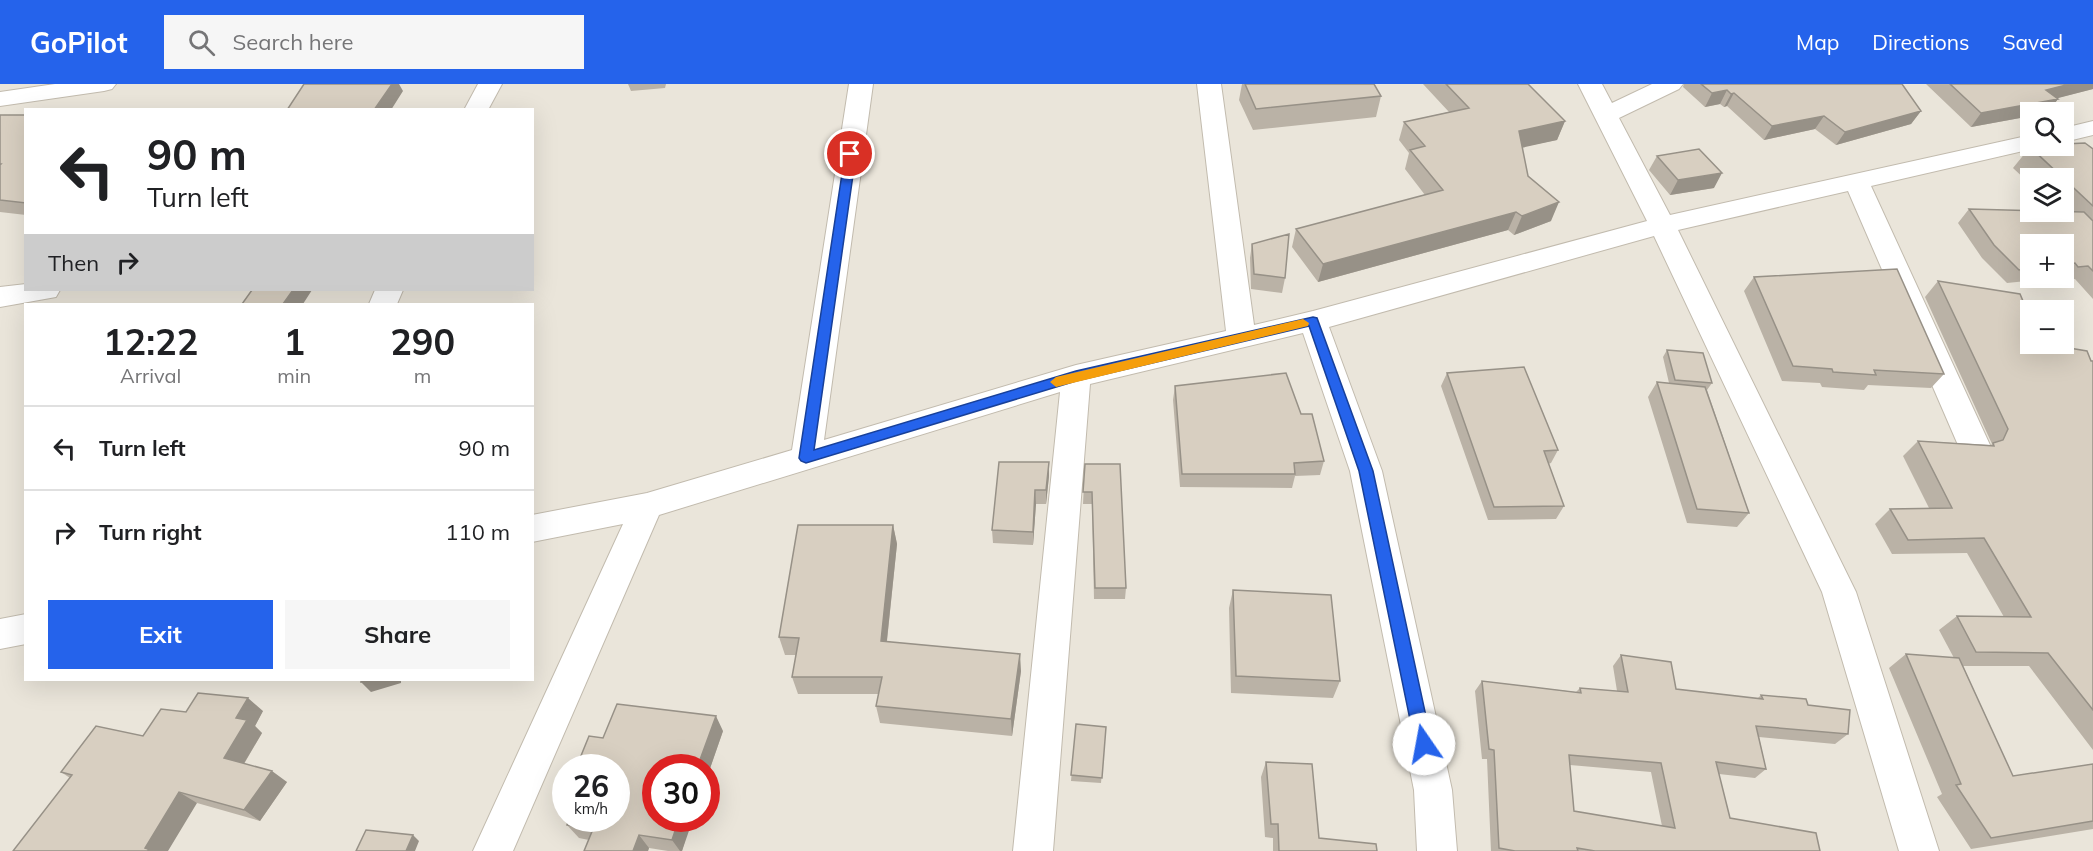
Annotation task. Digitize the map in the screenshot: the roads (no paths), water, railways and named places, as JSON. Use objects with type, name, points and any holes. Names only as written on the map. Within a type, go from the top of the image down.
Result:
[{"type":"street","points":[[0,99],[104,84]]},
{"type":"street","points":[[477,108],[490,84]]},
{"type":"street","points":[[806,458],[861,84]]},
{"type":"street","points":[[1209,84],[1241,338]]},
{"type":"street","points":[[1590,84],[1662,225],[1839,592],[1919,851]]},
{"type":"street","points":[[1606,115],[1671,84]]},
{"type":"street","points":[[2074,133],[2093,128]]},
{"type":"street","points":[[534,529],[647,506],[1076,376],[1313,321],[1662,225],[2020,144]]},
{"type":"street","points":[[1856,181],[1974,445]]},
{"type":"street","points":[[0,297],[39,291]]},
{"type":"street","points":[[1313,321],[1366,471],[1433,790],[1437,851]]},
{"type":"street","points":[[1032,851],[1076,376]]},
{"type":"street","points":[[493,851],[647,506]]},
{"type":"street","points":[[0,634],[24,629]]}]
